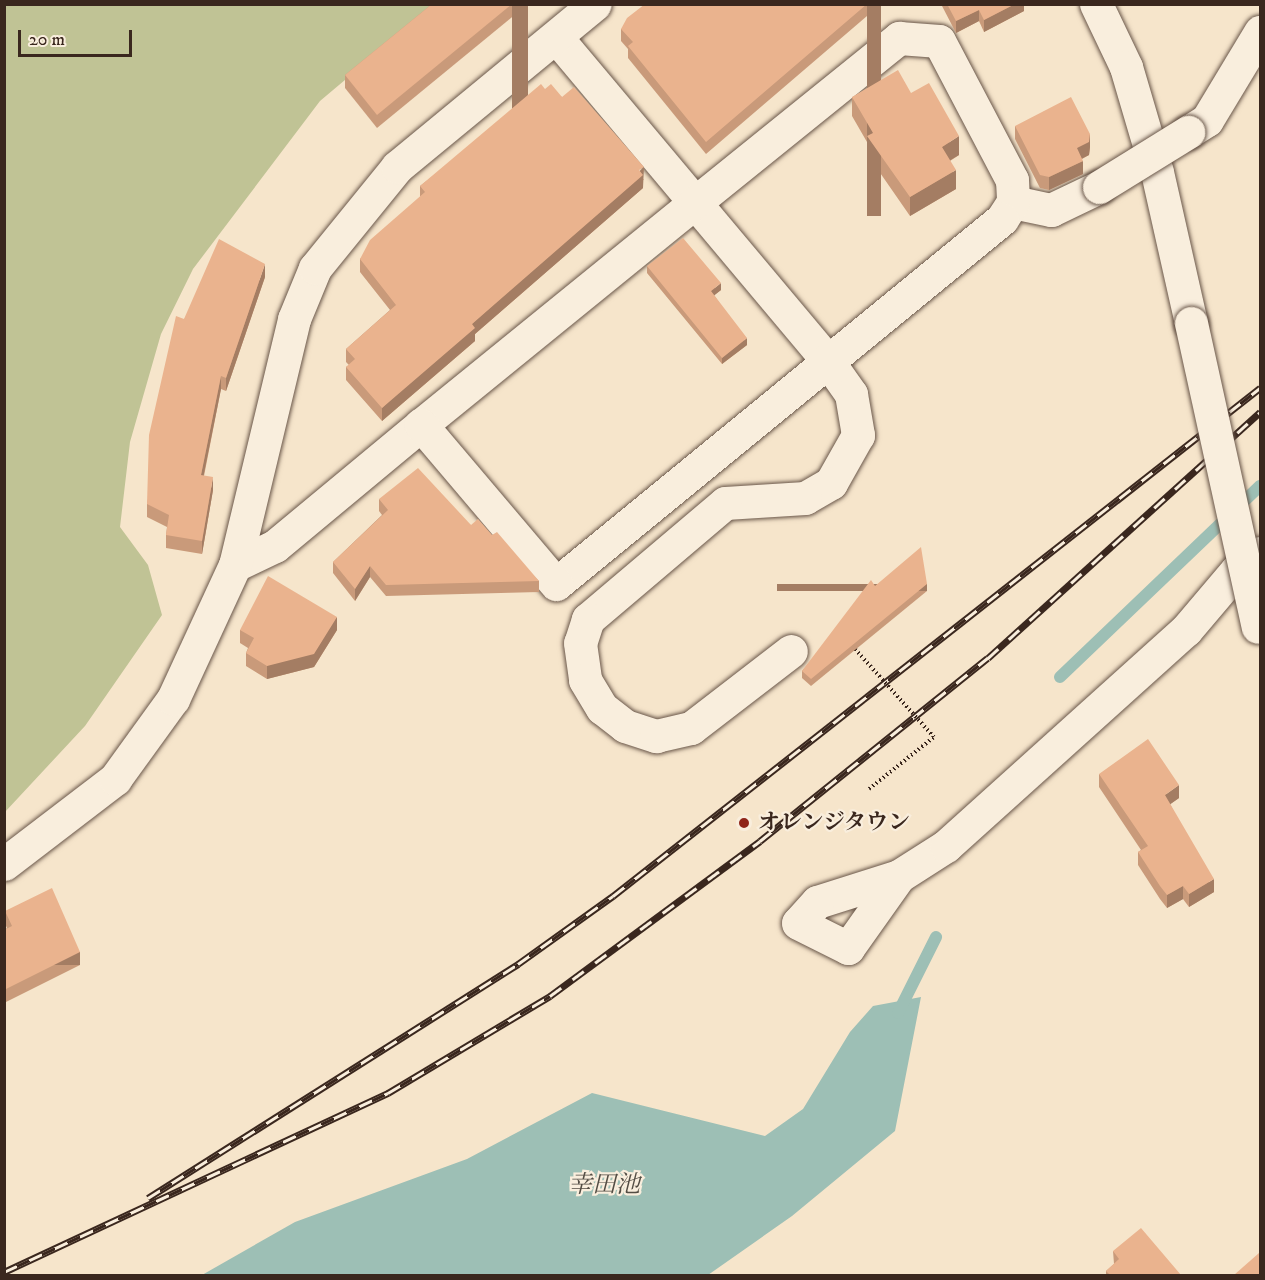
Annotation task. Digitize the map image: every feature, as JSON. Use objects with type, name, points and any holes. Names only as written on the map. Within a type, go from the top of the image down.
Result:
[{"type":"street","points":[[4,864],[115,779],[173,699],[235,565],[294,319],[315,268],[397,167],[595,4]]},
{"type":"street","points":[[1096,4],[1126,67],[1157,172],[1259,632]]},
{"type":"street","points":[[1013,202],[1051,210],[1099,187],[1207,120],[1260,32]]},
{"type":"street","points":[[556,37],[697,201],[827,360],[851,394],[858,435],[831,483],[805,498],[725,503],[588,619],[580,643],[585,680],[602,708],[625,726],[656,736],[691,728],[791,651]]},
{"type":"street","points":[[235,565],[275,546],[422,425],[697,201],[899,38],[939,41],[1012,180],[1013,202],[1002,219],[556,584],[422,425]]},
{"type":"street","points":[[899,876],[955,838],[1186,630],[1236,571],[1260,553]]},
{"type":"path","points":[[855,649],[934,737],[869,789]]},
{"type":"green space","points":[[5,5],[434,5],[320,101],[193,269],[161,334],[130,442],[120,527],[148,565],[162,615],[85,726],[5,812]]},
{"type":"water","name":"幸田池","points":[[921,997],[895,1131],[792,1216],[708,1275],[202,1275],[295,1222],[467,1159],[592,1093],[765,1136],[803,1109],[850,1032],[873,1006]]},
{"type":"building","points":[[432,4],[512,4],[377,115],[345,75]]},
{"type":"building","points":[[645,4],[867,4],[706,142],[628,46],[633,42],[621,29],[627,18]]},
{"type":"building","points":[[947,4],[1015,4],[984,20],[979,10],[956,21]]},
{"type":"building","points":[[898,70],[911,93],[929,83],[959,136],[942,147],[956,170],[910,197],[867,136],[873,133],[852,97]]},
{"type":"building","points":[[541,84],[545,89],[551,84],[562,97],[574,87],[644,167],[639,170],[643,175],[472,324],[475,328],[382,408],[346,367],[355,359],[346,349],[396,305],[360,259],[370,240],[425,192],[420,186]]},
{"type":"building","points":[[1071,97],[1090,134],[1089,142],[1077,148],[1083,161],[1049,177],[1040,175],[1015,126]]},
{"type":"building","points":[[683,238],[721,283],[711,291],[747,338],[722,358],[647,266]]},
{"type":"building","points":[[219,239],[265,264],[226,378],[221,376],[201,475],[213,477],[202,541],[166,535],[169,515],[147,504],[149,435],[176,316],[184,319]]},
{"type":"building","points":[[418,468],[471,525],[478,519],[492,535],[497,532],[539,581],[386,585],[370,566],[355,589],[333,562],[388,510],[379,499]]},
{"type":"building","points":[[921,547],[927,584],[811,679],[802,671],[871,580],[875,586]]},
{"type":"building","points":[[268,576],[337,617],[314,654],[267,666],[246,653],[254,638],[240,630]]},
{"type":"building","points":[[1148,739],[1179,785],[1165,795],[1214,879],[1189,894],[1183,886],[1167,895],[1160,886],[1138,852],[1148,846],[1099,774]]},
{"type":"building","points":[[52,888],[80,952],[4,990],[4,930],[12,926],[5,911]]},
{"type":"building","points":[[1141,1228],[1181,1275],[1110,1275],[1106,1271],[1119,1259],[1113,1251]]},
{"type":"building","points":[[1259,1253],[1260,1275],[1234,1275]]},
{"type":"waterway","points":[[1060,677],[1260,486]]},
{"type":"waterway","points":[[898,1013],[936,937]]},
{"type":"railway","points":[[148,1198],[518,964],[613,896],[1260,388]]},
{"type":"railway","points":[[4,1272],[388,1093],[550,996],[760,841],[988,658],[1260,412]]},
{"type":"place","name":"オレンジタウン","points":[[744,823]]}]
